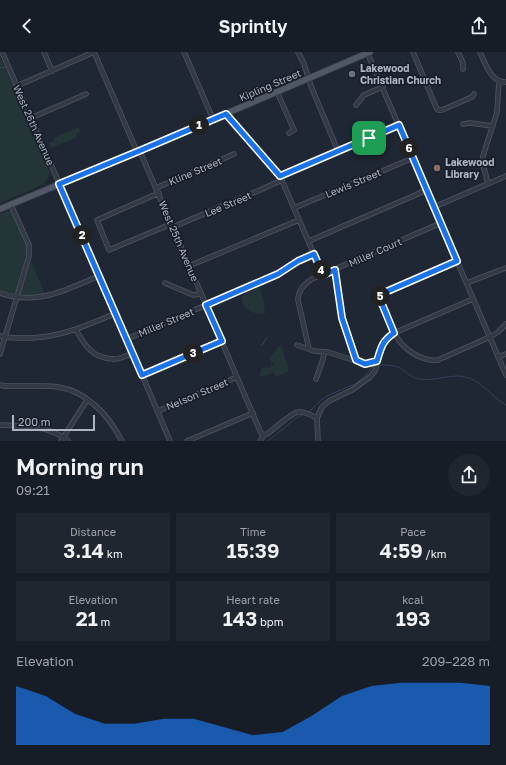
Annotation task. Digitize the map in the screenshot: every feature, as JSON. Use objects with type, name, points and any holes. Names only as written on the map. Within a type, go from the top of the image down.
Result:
[{"type":"main road","name":"Kipling Street","points":[[0,209],[369,52]]},
{"type":"street","name":"West 26th Avenue","points":[[2,52],[170,441]]},
{"type":"street","points":[[44,52],[52,71]]},
{"type":"street","points":[[184,52],[213,119]]},
{"type":"street","points":[[298,52],[338,151]]},
{"type":"street","points":[[369,52],[382,87],[506,375]]},
{"type":"street","points":[[413,52],[438,110],[442,110],[474,94]]},
{"type":"street","points":[[458,52],[464,69]]},
{"type":"street","points":[[480,52],[493,76],[499,82],[506,82]]},
{"type":"street","points":[[17,86],[92,53]]},
{"type":"street","name":"West 25th Avenue","points":[[92,53],[135,147],[142,156],[159,193],[201,294],[262,433]]},
{"type":"street","points":[[488,183],[483,162],[485,148],[498,106],[499,82]]},
{"type":"street","points":[[356,105],[364,96],[382,87]]},
{"type":"street","points":[[278,92],[294,130],[289,133]]},
{"type":"street","points":[[31,118],[86,94]]},
{"type":"street","points":[[226,114],[281,178],[323,275]]},
{"type":"street","points":[[463,124],[470,123],[493,126]]},
{"type":"street","name":"Lee Street","points":[[159,193],[97,220],[109,250],[253,193],[338,151],[399,125]]},
{"type":"street","name":"Kline Street","points":[[156,188],[234,154]]},
{"type":"street","name":"Lewis Street","points":[[294,208],[413,158]]},
{"type":"street","points":[[434,207],[506,176]]},
{"type":"street","points":[[309,241],[427,190]]},
{"type":"street","points":[[0,354],[29,256],[29,245],[11,205]]},
{"type":"street","points":[[189,266],[299,220]]},
{"type":"street","name":"Miller Court","points":[[309,349],[298,300],[299,292],[305,285],[312,279],[441,223]]},
{"type":"street","name":"Miller Street","points":[[127,339],[278,274],[298,261],[314,254]]},
{"type":"street","points":[[457,261],[381,294],[380,299],[394,333],[401,343],[407,349],[422,358],[438,360],[490,337],[506,324]]},
{"type":"street","points":[[467,284],[506,268]]},
{"type":"street","points":[[335,270],[342,318],[356,360]]},
{"type":"street","points":[[0,293],[16,297],[32,298],[45,296],[60,292],[99,276]]},
{"type":"street","points":[[165,283],[193,295],[201,294]]},
{"type":"street","points":[[318,441],[316,418],[322,407],[328,401],[354,388],[370,377],[375,371],[383,343],[387,338],[394,333],[473,299]]},
{"type":"street","points":[[0,336],[25,338],[48,336],[76,330],[116,313]]},
{"type":"street","points":[[76,330],[84,345],[90,351],[99,356],[115,359],[133,353]]},
{"type":"street","points":[[142,375],[222,341]]},
{"type":"street","points":[[297,345],[314,351],[328,352],[365,364],[377,361]]},
{"type":"street","points":[[316,379],[324,352]]},
{"type":"street","points":[[498,357],[506,354]]},
{"type":"street","name":"Nelson Street","points":[[158,411],[237,377]]},
{"type":"street","points":[[0,385],[57,386],[69,389],[94,405],[110,421],[117,430],[122,441]]},
{"type":"street","points":[[62,439],[88,400]]},
{"type":"street","points":[[260,441],[262,433],[267,434],[292,414],[304,412],[316,418]]},
{"type":"street","points":[[187,441],[253,413]]},
{"type":"street","points":[[0,425],[36,427],[48,430],[68,441]]},
{"type":"shaded area","points":[[0,56],[50,173],[44,184],[0,203]]},
{"type":"shaded area","points":[[79,127],[80,132],[76,134],[77,137],[51,148],[49,143],[55,141],[53,138]]},
{"type":"shaded area","points":[[11,210],[27,244],[27,253],[15,294],[0,290],[0,214]]},
{"type":"shaded area","points":[[31,261],[45,294],[20,296],[20,294]]},
{"type":"shaded area","points":[[256,288],[260,289],[265,314],[256,313],[247,309],[241,298],[244,294]]},
{"type":"shaded area","points":[[281,344],[289,371],[276,377],[274,372],[262,377],[259,374],[262,368],[271,368],[271,366],[275,364],[269,359]]},
{"type":"waterway","points":[[0,68],[6,67],[18,94]]},
{"type":"waterway","points":[[19,97],[23,108]]},
{"type":"waterway","points":[[261,345],[267,337]]},
{"type":"waterway","points":[[379,365],[391,365],[398,367],[413,377],[425,380],[450,376],[463,376],[479,383],[506,405]]},
{"type":"waterway","points":[[310,411],[321,400],[329,395],[355,384],[366,375],[373,366]]},
{"type":"waterway","points":[[268,441],[302,415]]},
{"type":"place","name":"Lakewood Christian Church","points":[[352,74]]},
{"type":"place","name":"Lakewood Library","points":[[437,168]]},
{"type":"route","points":[[226,114],[280,176],[369,138],[399,125],[457,261],[381,294],[380,299],[394,333],[383,343],[377,361],[365,364],[356,360],[342,318],[335,270],[323,275],[314,254],[298,261],[278,274],[206,305],[222,341],[142,375],[59,184],[226,114]]}]
